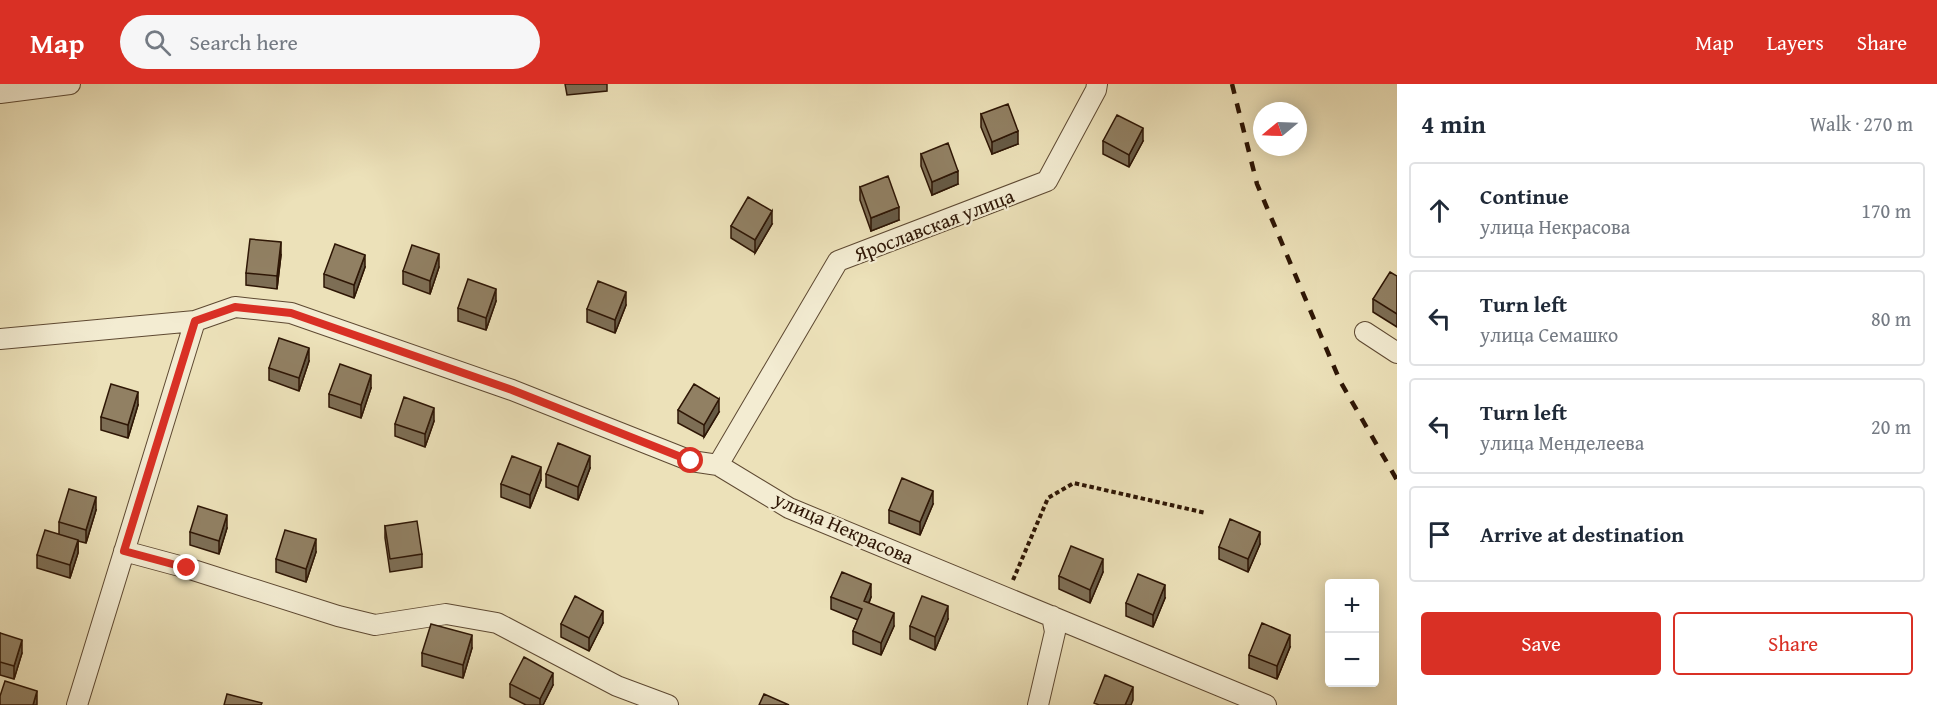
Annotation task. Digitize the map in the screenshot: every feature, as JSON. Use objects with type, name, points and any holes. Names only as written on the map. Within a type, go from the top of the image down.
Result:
[{"type":"street","points":[[0,93],[70,84]]},
{"type":"street","name":"Ярославская улица","points":[[718,465],[838,261],[1047,181],[1096,90],[1097,84]]},
{"type":"street","name":"улица Некрасова","points":[[0,339],[195,321],[235,307],[291,313],[512,390],[691,461],[718,465],[789,508],[1266,705]]},
{"type":"street","points":[[77,705],[195,321]]},
{"type":"street","points":[[1365,332],[1397,353]]},
{"type":"street","points":[[124,551],[187,568],[338,616],[375,625],[446,614],[498,623],[617,686],[668,705]]},
{"type":"street","points":[[1038,705],[1055,632],[1052,616]]},
{"type":"path","points":[[1006,597],[1048,498],[1074,483],[1206,513]]},
{"type":"building","points":[[1008,104],[1018,131],[992,142],[981,114]]},
{"type":"building","points":[[1117,115],[1143,128],[1129,155],[1103,141]]},
{"type":"building","points":[[948,143],[958,171],[932,182],[921,154]]},
{"type":"building","points":[[888,176],[899,207],[871,218],[860,187]]},
{"type":"building","points":[[748,197],[772,211],[755,240],[731,226]]},
{"type":"building","points":[[250,239],[281,242],[277,276],[246,273]]},
{"type":"building","points":[[335,244],[365,255],[354,285],[324,274]]},
{"type":"building","points":[[412,245],[439,254],[430,281],[403,271]]},
{"type":"building","points":[[1390,272],[1397,276],[1397,314],[1373,299]]},
{"type":"building","points":[[468,279],[496,289],[486,318],[458,308]]},
{"type":"building","points":[[598,281],[626,292],[615,320],[587,309]]},
{"type":"building","points":[[279,338],[309,348],[299,378],[269,368]]},
{"type":"building","points":[[340,364],[371,375],[361,405],[329,394]]},
{"type":"building","points":[[111,384],[138,392],[128,425],[101,417]]},
{"type":"building","points":[[694,384],[719,399],[704,425],[678,410]]},
{"type":"building","points":[[404,397],[434,408],[425,434],[395,424]]},
{"type":"building","points":[[558,443],[590,456],[578,487],[546,474]]},
{"type":"building","points":[[512,456],[541,467],[530,495],[501,484]]},
{"type":"building","points":[[902,478],[933,491],[920,522],[889,510]]},
{"type":"building","points":[[69,489],[96,497],[86,530],[59,522]]},
{"type":"building","points":[[198,506],[227,515],[219,541],[190,532]]},
{"type":"building","points":[[1230,519],[1260,532],[1248,559],[1219,547]]},
{"type":"building","points":[[417,521],[422,554],[390,559],[385,526]]},
{"type":"building","points":[[45,530],[78,540],[70,565],[37,555]]},
{"type":"building","points":[[285,530],[316,539],[306,569],[276,559]]},
{"type":"building","points":[[1071,546],[1103,559],[1090,590],[1059,576]]},
{"type":"building","points":[[842,572],[871,584],[864,601],[894,613],[881,643],[853,631],[862,609],[831,597]]},
{"type":"building","points":[[1138,574],[1165,585],[1153,615],[1126,603]]},
{"type":"building","points":[[575,596],[603,611],[589,638],[561,624]]},
{"type":"building","points":[[922,596],[948,606],[935,637],[910,626]]},
{"type":"building","points":[[1262,623],[1290,635],[1277,666],[1249,655]]},
{"type":"building","points":[[431,624],[472,635],[463,665],[422,653]]},
{"type":"building","points":[[0,633],[22,640],[14,666],[0,662]]},
{"type":"building","points":[[524,657],[553,673],[540,699],[510,684]]},
{"type":"building","points":[[1105,675],[1133,687],[1125,705],[1094,703]]},
{"type":"building","points":[[5,681],[37,691],[33,705],[0,705],[0,696]]},
{"type":"building","points":[[227,694],[262,703],[261,705],[224,705]]},
{"type":"building","points":[[764,694],[789,705],[759,705]]},
{"type":"railway","points":[[1232,84],[1257,184],[1340,381],[1397,480]]},
{"type":"route","points":[[187,568],[124,551],[195,321],[235,307],[291,313],[512,390],[691,461]]}]
